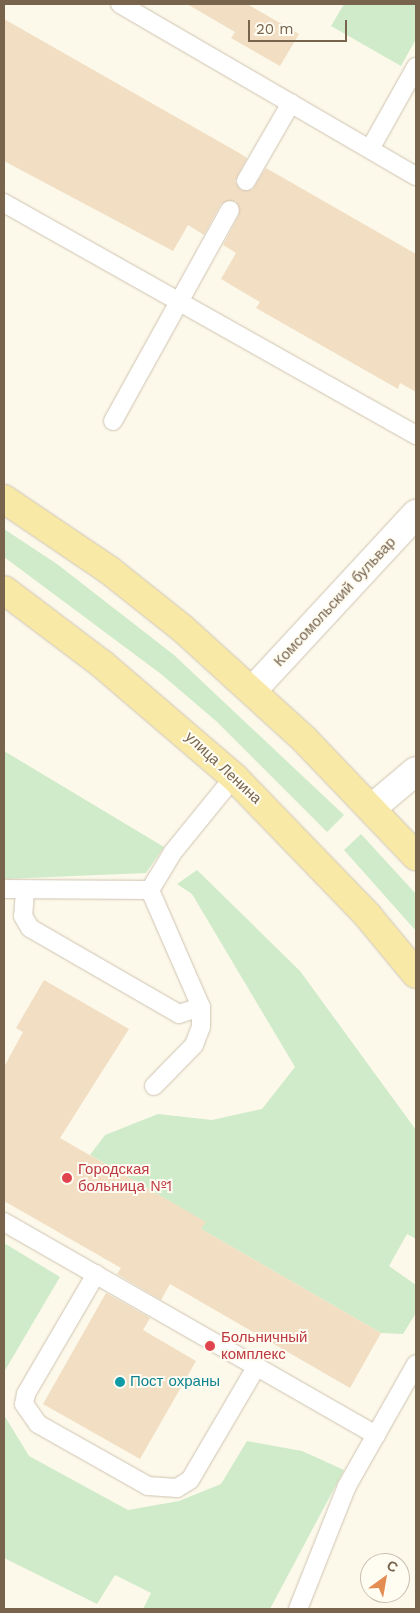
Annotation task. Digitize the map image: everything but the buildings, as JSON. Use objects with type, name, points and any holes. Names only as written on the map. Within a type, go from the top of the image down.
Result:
[{"type":"main road","points":[[4,499],[109,570],[253,690],[372,808],[416,856]]},
{"type":"main road","name":"улица Ленина","points":[[4,590],[102,664],[234,777],[368,916],[416,974]]},
{"type":"street","name":"Комсомольский бульвар","points":[[253,690],[416,514]]},
{"type":"street","points":[[372,808],[416,772]]},
{"type":"lane","points":[[120,4],[416,176]]},
{"type":"lane","points":[[370,148],[416,67]]},
{"type":"lane","points":[[246,181],[291,103]]},
{"type":"lane","points":[[4,203],[416,435]]},
{"type":"lane","points":[[113,421],[230,210]]},
{"type":"lane","points":[[150,890],[174,852],[234,777]]},
{"type":"lane","points":[[4,890],[150,890]]},
{"type":"lane","points":[[25,890],[23,916],[30,928],[179,1014],[201,1008]]},
{"type":"lane","points":[[150,890],[201,1008],[201,1027],[194,1045],[154,1086]]},
{"type":"lane","points":[[4,1222],[376,1435]]},
{"type":"lane","points":[[96,1274],[26,1394],[24,1404],[38,1424],[148,1486],[177,1488],[190,1480],[257,1366]]},
{"type":"lane","points":[[298,1609],[347,1486],[416,1364]]},
{"type":"green space","points":[[344,4],[416,4],[416,39],[401,66],[331,26]]},
{"type":"green space","points":[[4,529],[57,564],[174,655],[344,815],[327,832],[216,721],[161,674],[4,557]]},
{"type":"green space","points":[[4,751],[164,847],[146,873],[4,879]]},
{"type":"green space","points":[[361,834],[416,894],[416,931],[344,850]]},
{"type":"green space","points":[[197,870],[300,971],[416,1130],[416,1239],[407,1234],[389,1266],[416,1285],[416,1313],[403,1334],[381,1333],[201,1229],[205,1222],[90,1155],[105,1135],[158,1114],[212,1120],[262,1109],[295,1067],[192,894],[177,884]]},
{"type":"green space","points":[[4,1243],[60,1277],[4,1372]]},
{"type":"green space","points":[[4,1415],[29,1456],[128,1510],[179,1501],[221,1484],[247,1441],[302,1451],[344,1470],[270,1609],[143,1609],[151,1593],[115,1575],[97,1604],[4,1558]]},
{"type":"place","name":"Городская больница №1","points":[[67,1178]]},
{"type":"place","name":"Больничный комплекс","points":[[210,1346]]},
{"type":"place","name":"Пост охраны","points":[[120,1382]]}]
